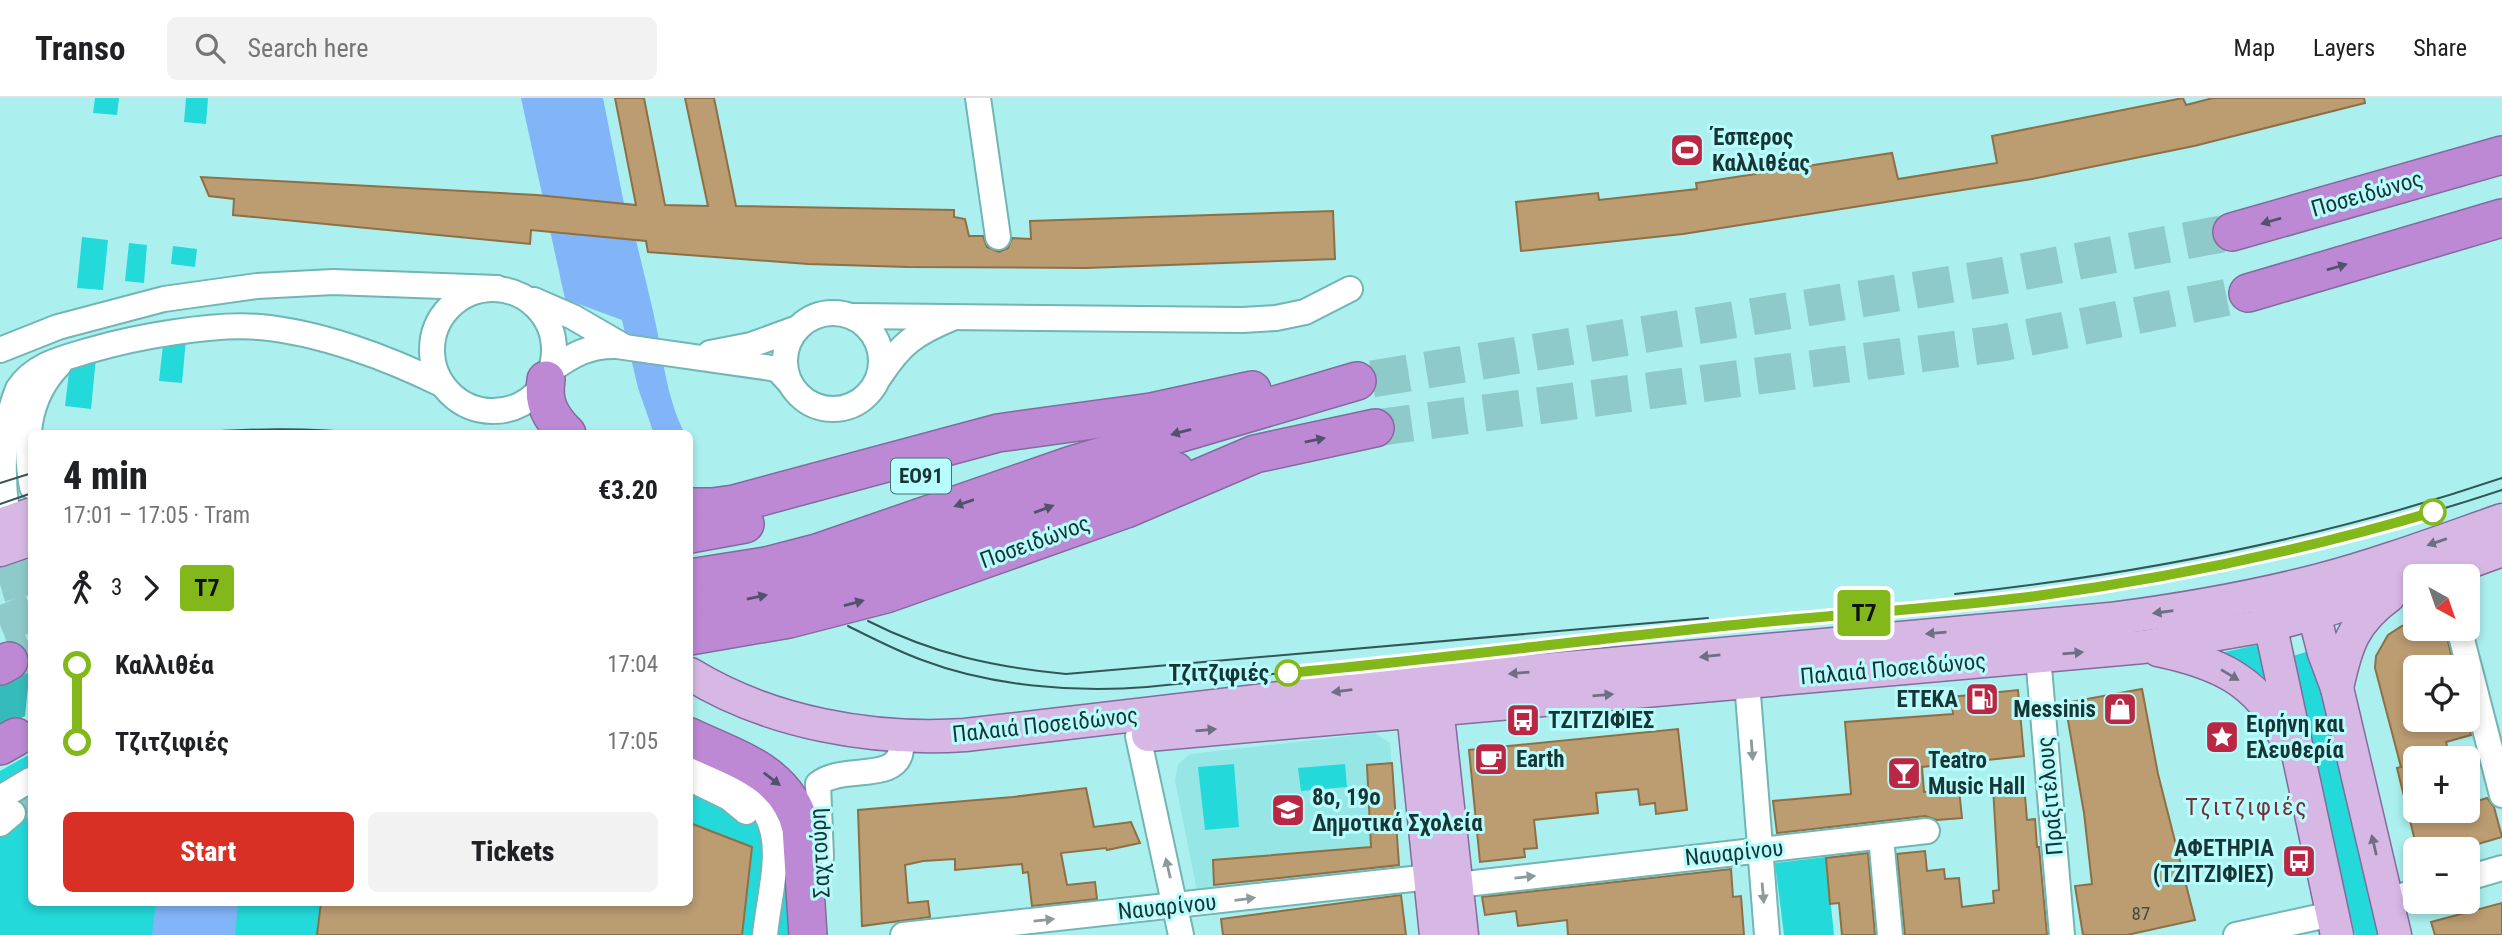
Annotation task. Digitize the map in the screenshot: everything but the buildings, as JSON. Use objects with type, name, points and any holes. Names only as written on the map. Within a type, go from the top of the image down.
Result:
[{"type":"highway","name":"Ποσειδώνος","points":[[2232,232],[2502,155]]},
{"type":"highway","points":[[2248,293],[2502,218]]},
{"type":"highway","points":[[548,376],[544,394],[548,409],[564,430]]},
{"type":"highway","points":[[693,507],[734,504],[998,433],[1151,412],[1241,391],[1365,380],[1072,465],[817,553],[766,566],[693,578]]},
{"type":"highway","name":"ΕΟ91","points":[[693,533],[789,514],[1151,412]]},
{"type":"highway","name":"Ποσειδώνος","points":[[693,627],[789,619],[886,594],[1126,509],[1255,454],[1375,428]]},
{"type":"highway","points":[[693,738],[764,773],[782,788],[798,813],[802,828],[808,935]]},
{"type":"main road","name":"Παλαιά Ποσειδώνος","points":[[1638,678],[1747,682],[2143,647],[2270,625],[2310,598],[2502,520]]},
{"type":"main road","points":[[2465,564],[2502,550]]},
{"type":"main road","name":"Παλαιά Ποσειδώνος","points":[[1638,678],[1868,640],[2110,619],[2173,611],[2263,594],[2310,598],[2403,582]]},
{"type":"main road","points":[[2337,688],[2349,642],[2361,620],[2375,606],[2403,591]]},
{"type":"main road","points":[[2263,594],[2335,924]]},
{"type":"main road","points":[[2310,598],[2324,653],[2401,896],[2395,935]]},
{"type":"main road","points":[[1868,640],[1870,671]]},
{"type":"main road","points":[[2143,647],[2194,658],[2218,668],[2246,685],[2266,704],[2280,725],[2299,765]]},
{"type":"main road","name":"Παλαιά Ποσειδώνος","points":[[693,676],[729,695],[794,717],[854,731],[912,737],[1424,697]]},
{"type":"main road","points":[[1138,736],[1377,715],[1424,697],[1638,678]]},
{"type":"main road","name":"Παλαιά Ποσειδώνος","points":[[693,695],[744,720],[785,734],[862,749],[989,748],[1138,736]]},
{"type":"main road","points":[[1424,697],[1444,881],[1462,935]]},
{"type":"main road","points":[[1436,935],[1444,881]]},
{"type":"street","points":[[978,98],[998,237]]},
{"type":"street","points":[[1,351],[58,327],[164,299],[257,286],[333,282],[507,291],[573,317],[626,348]]},
{"type":"street","points":[[397,284],[422,298],[433,312],[435,332],[432,356],[441,384]]},
{"type":"street","points":[[692,357],[751,345],[795,329],[807,319],[822,313],[838,312],[853,316],[1254,319],[1304,312],[1350,289]]},
{"type":"street","points":[[394,361],[415,357],[435,332],[448,308],[463,297],[479,290],[507,291],[533,303],[545,317],[552,334],[554,353],[548,376]]},
{"type":"street","points":[[853,316],[866,324],[875,336],[880,350],[878,379]]},
{"type":"street","points":[[14,533],[2,493],[0,460],[10,405],[18,389],[46,364],[126,341],[203,330],[259,327],[308,336],[394,361],[441,384],[453,397],[468,406],[486,411],[520,405],[535,394],[548,376],[575,353],[593,347],[626,348],[778,370],[796,393],[807,402],[820,408],[834,409],[848,407],[860,401],[870,391],[895,352],[912,339],[954,317]]},
{"type":"street","points":[[789,382],[784,368],[784,354],[795,329]]},
{"type":"street","points":[[30,430],[31,413],[41,387],[67,358]]},
{"type":"street","points":[[2462,641],[2502,795]]},
{"type":"street","name":"Πραξιτέλους","points":[[2038,656],[2062,935]]},
{"type":"street","points":[[1747,682],[1767,935]]},
{"type":"street","points":[[1138,736],[1177,905],[1181,935]]},
{"type":"street","name":"Σαχτούρη","points":[[824,935],[818,784],[833,775],[892,768],[900,760],[901,750]]},
{"type":"street","points":[[693,761],[741,786],[760,803],[771,822],[776,844],[765,935]]},
{"type":"street","points":[[693,780],[729,798],[744,810],[756,827],[761,842],[751,935]]},
{"type":"street","points":[[4,812],[28,782]]},
{"type":"street","name":"Ναυαρίνου","points":[[904,935],[1177,905],[1759,850],[1927,831]]},
{"type":"street","points":[[1881,837],[1890,935]]},
{"type":"street","points":[[2480,874],[2502,868]]},
{"type":"street","points":[[2236,935],[2335,924]]},
{"type":"shaded area","points":[[95,98],[119,98],[117,115],[93,113]]},
{"type":"shaded area","points":[[186,98],[208,98],[206,124],[184,122]]},
{"type":"shaded area","points":[[521,98],[603,98],[631,239],[636,240],[664,370],[683,430],[653,430],[638,388],[622,320],[565,299]]},
{"type":"shaded area","points":[[82,237],[108,240],[103,290],[77,288]]},
{"type":"shaded area","points":[[129,243],[147,245],[144,283],[125,281]]},
{"type":"shaded area","points":[[173,246],[197,249],[195,267],[171,264]]},
{"type":"shaded area","points":[[165,326],[187,328],[182,383],[159,381]]},
{"type":"shaded area","points":[[71,355],[96,357],[91,409],[65,406]]},
{"type":"shaded area","points":[[2261,644],[2269,694],[2216,654]]},
{"type":"shaded area","points":[[2312,650],[2381,935],[2355,935],[2290,657]]},
{"type":"shaded area","points":[[28,668],[25,716],[0,728],[0,680]]},
{"type":"shaded area","points":[[693,726],[770,761],[794,776],[804,794],[816,935],[0,935],[0,771],[28,755],[28,906],[693,906]]},
{"type":"shaded area","name":"8ο, 19ο Δημοτικά Σχολεία","points":[[1375,733],[1390,743],[1400,873],[1197,891],[1175,781],[1178,764],[1190,754]]},
{"type":"shaded area","points":[[1234,764],[1239,827],[1205,830],[1198,767]]},
{"type":"shaded area","points":[[1345,764],[1347,787],[1301,791],[1298,768]]},
{"type":"shaded area","points":[[1826,857],[1834,935],[1784,935],[1775,863]]},
{"type":"shaded area","points":[[156,906],[238,906],[235,935],[152,935]]},
{"type":"tunnel","points":[[1372,379],[1995,277],[2232,232]]},
{"type":"tunnel","points":[[1375,428],[2001,343],[2248,293]]},
{"type":"tunnel","points":[[0,584],[28,576]]},
{"type":"tunnel","points":[[0,625],[28,614]]},
{"type":"tunnel","points":[[9,661],[28,653]]},
{"type":"tunnel","points":[[13,813],[28,803]]},
{"type":"tram line","points":[[237,430],[306,430]]},
{"type":"tram line","points":[[0,483],[28,474]]},
{"type":"tram line","points":[[1955,594],[2094,576],[2232,551],[2368,519],[2502,478]]},
{"type":"tram line","points":[[848,626],[948,669],[1004,682],[1062,688],[1147,687],[2033,596],[2270,554],[2387,525],[2502,490]]},
{"type":"tram line","points":[[0,504],[28,494]]},
{"type":"tram line","name":"Τ7","points":[[1288,673],[1737,625],[2006,600],[2150,579],[2232,563],[2433,512]]},
{"type":"tram line","points":[[868,621],[916,642],[964,657],[1066,674],[1708,618]]},
{"type":"place","name":"Έσπερος Καλλιθέας","points":[[1687,150]]},
{"type":"place","name":"Τζιτζιφιές","points":[[1288,673]]},
{"type":"place","name":"ΕΤΕΚΑ","points":[[1982,699]]},
{"type":"place","name":"Messinis","points":[[2120,709]]},
{"type":"place","name":"ΤΖΙΤΖΙΦΙΕΣ","points":[[1523,720]]},
{"type":"place","name":"Ειρήνη και Ελευθερία","points":[[2222,737]]},
{"type":"place","name":"Earth","points":[[1491,759]]},
{"type":"place","name":"Teatro Music Hall","points":[[1904,773]]},
{"type":"place","name":"8ο, 19ο Δημοτικά Σχολεία","points":[[1288,810]]},
{"type":"place","name":"ΑΦΕΤΗΡΙΑ (ΤΖΙΤΖΙΦΙΕΣ)","points":[[2299,861]]},
{"type":"district","name":"Τζιτζιφιές","points":[[2247,807]]}]
